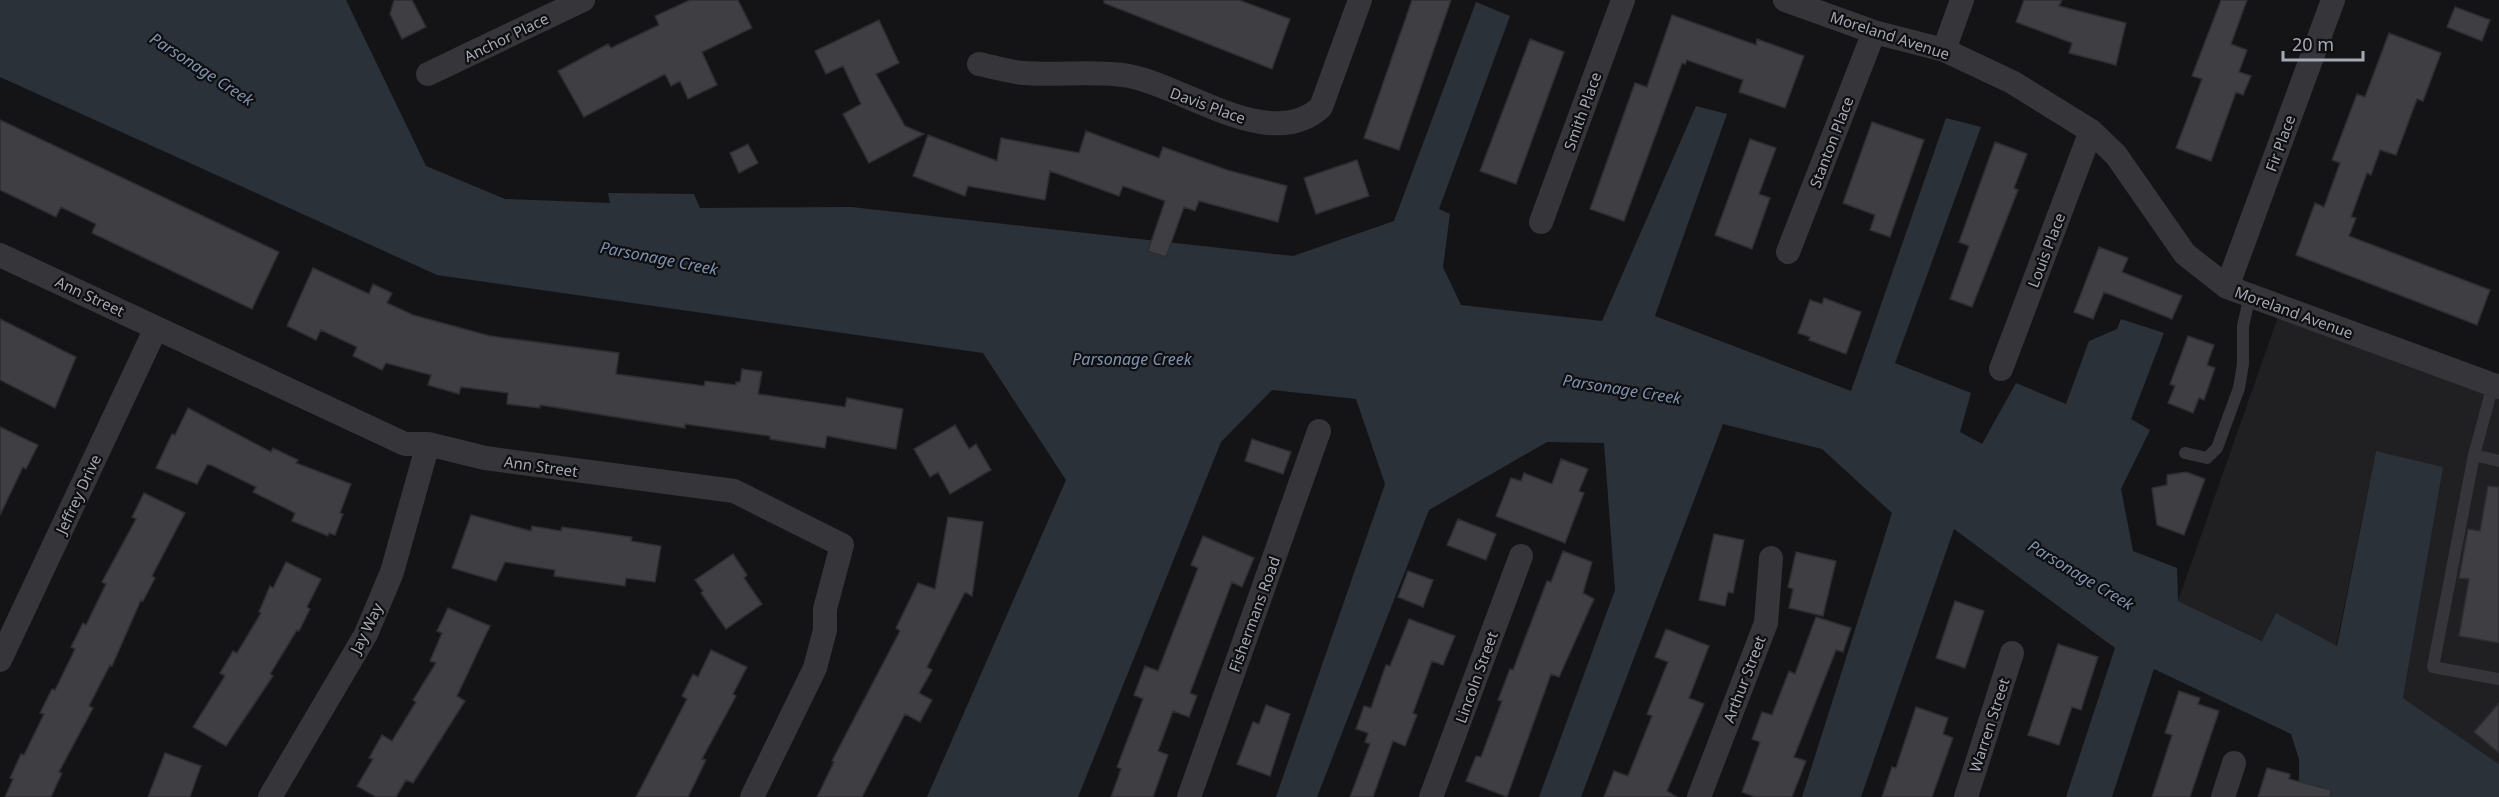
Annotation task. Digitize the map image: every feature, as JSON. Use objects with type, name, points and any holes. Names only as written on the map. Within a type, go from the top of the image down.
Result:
[{"type":"street","name":"Anchor Place","points":[[428,75],[583,0]]},
{"type":"street","name":"Davis Place","points":[[979,64],[1022,73],[1129,76],[1256,122],[1280,124],[1310,118],[1321,107],[1360,0]]},
{"type":"street","name":"Smith Place","points":[[1541,222],[1623,0]]},
{"type":"street","name":"Moreland Avenue","points":[[1785,0],[1874,32],[1944,50],[2012,82],[2091,131],[2116,155],[2185,254],[2226,287],[2496,386]]},
{"type":"street","points":[[1944,50],[1962,0]]},
{"type":"street","name":"Fir Place","points":[[2226,287],[2333,0]]},
{"type":"street","name":"Stanton Place","points":[[1788,252],[1874,32]]},
{"type":"street","name":"Louis Place","points":[[2001,369],[2091,131]]},
{"type":"street","name":"Ann Street","points":[[0,255],[405,444],[428,444],[485,458],[734,491],[842,545],[825,609],[825,630],[815,668],[752,797]]},
{"type":"street","name":"Jeffrey Drive","points":[[0,660],[156,328]]},
{"type":"street","name":"Fishermans Road","points":[[1189,797],[1319,431]]},
{"type":"street","name":"Jay Way","points":[[270,797],[366,634],[392,572],[428,444]]},
{"type":"street","name":"Lincoln Street","points":[[1431,797],[1521,556]]},
{"type":"street","name":"Arthur Street","points":[[1699,797],[1766,623],[1771,558]]},
{"type":"street","name":"Warren Street","points":[[1966,797],[2012,653]]},
{"type":"street","points":[[2223,797],[2234,763]]},
{"type":"lane","points":[[2185,453],[2207,458],[2217,448],[2239,388],[2243,364],[2243,326],[2250,295]]},
{"type":"lane","points":[[2496,386],[2474,455],[2433,667],[2499,679]]},
{"type":"lane","points":[[2474,455],[2499,461]]},
{"type":"shaded area","points":[[2279,314],[2499,394],[2499,764],[2403,698],[2442,467],[2376,451],[2336,646],[2276,613],[2263,641],[2178,601]]},
{"type":"water","name":"Parsonage Creek","points":[[0,0],[346,0],[426,166],[505,199],[610,203],[608,193],[694,194],[700,208],[851,207],[1293,256],[1394,221],[1476,2],[1510,16],[1439,209],[1450,214],[1443,267],[1461,305],[1602,321],[1696,106],[1727,114],[1655,316],[1851,391],[1946,118],[1981,127],[1895,363],[1971,393],[1960,432],[1982,444],[2016,383],[2066,404],[2089,341],[2117,329],[2121,319],[2164,333],[2131,419],[2150,430],[2121,489],[2133,551],[2177,568],[2178,601],[2262,641],[2276,613],[2337,646],[2376,451],[2443,467],[2403,698],[2499,764],[2499,797],[2299,797],[2299,759],[2291,734],[2154,669],[2112,797],[2066,797],[2115,648],[1954,529],[1861,797],[1802,797],[1892,513],[1822,449],[1723,424],[1581,797],[1539,797],[1615,590],[1604,443],[1547,442],[1429,510],[1317,797],[1276,797],[1385,484],[1356,399],[1272,390],[1221,442],[1078,797],[927,797],[1066,480],[983,353],[437,275],[0,77]]},
{"type":"building","points":[[394,0],[412,0],[426,27],[402,39],[390,14]]},
{"type":"building","points":[[690,0],[738,0],[752,28],[702,52],[717,85],[688,99],[680,81],[671,86],[665,74],[584,117],[558,71],[608,44],[611,48],[659,25],[655,16]]},
{"type":"building","points":[[1104,0],[1239,0],[1290,19],[1272,69],[1104,3]]},
{"type":"building","points":[[1412,0],[1451,0],[1399,150],[1364,138]]},
{"type":"building","points":[[2024,0],[2062,0],[2059,6],[2126,23],[2116,65],[2069,53],[2072,43],[2016,22]]},
{"type":"building","points":[[2221,0],[2247,0],[2231,44],[2247,50],[2239,72],[2251,76],[2243,95],[2236,92],[2211,161],[2176,148],[2202,79],[2192,76]]},
{"type":"building","points":[[2455,7],[2490,20],[2482,41],[2447,27]]},
{"type":"building","points":[[1672,15],[1756,45],[1757,39],[1804,56],[1785,108],[1739,92],[1743,80],[1687,60],[1685,64],[1682,63],[1624,221],[1590,209],[1635,83],[1647,87]]},
{"type":"building","points":[[879,20],[899,63],[876,74],[905,126],[924,134],[869,163],[843,114],[861,104],[843,66],[826,74],[815,51]]},
{"type":"building","points":[[2389,33],[2441,53],[2423,101],[2417,99],[2396,155],[2380,150],[2371,175],[2367,173],[2351,217],[2356,218],[2349,236],[2490,290],[2477,325],[2296,255],[2315,203],[2324,207],[2340,163],[2332,160],[2357,94],[2365,97]]},
{"type":"building","points":[[1530,39],[1564,52],[1516,184],[1480,171]]},
{"type":"building","points":[[0,120],[279,252],[252,309],[92,233],[96,224],[61,207],[56,217],[0,190]]},
{"type":"building","points":[[1872,122],[1924,140],[1890,237],[1870,230],[1875,215],[1843,203]]},
{"type":"building","points":[[1086,131],[1159,158],[1163,147],[1227,170],[1287,186],[1278,222],[1199,201],[1195,211],[1184,207],[1166,257],[1148,251],[1165,201],[1123,186],[1119,196],[1050,171],[1045,200],[968,186],[965,196],[913,176],[928,135],[997,161],[1001,138],[1079,153]]},
{"type":"building","points":[[1750,139],[1776,148],[1759,194],[1770,198],[1752,249],[1715,235]]},
{"type":"building","points":[[1995,142],[2027,154],[2014,188],[2018,190],[1972,307],[1950,299],[1969,246],[1959,242]]},
{"type":"building","points":[[748,144],[758,163],[739,173],[730,153]]},
{"type":"building","points":[[1357,160],[1369,196],[1316,214],[1304,178]]},
{"type":"building","points":[[2099,247],[2128,258],[2122,272],[2182,296],[2172,319],[2104,292],[2093,319],[2074,312]]},
{"type":"building","points":[[313,268],[369,294],[373,284],[392,293],[387,303],[413,315],[490,336],[619,353],[616,374],[704,386],[705,381],[736,385],[736,382],[740,382],[742,369],[762,372],[758,394],[845,407],[847,398],[903,409],[896,449],[827,436],[825,448],[770,439],[770,436],[685,424],[685,428],[540,405],[540,408],[507,404],[508,393],[461,387],[459,394],[428,385],[431,375],[386,363],[382,370],[353,356],[357,347],[321,330],[316,340],[287,326]]},
{"type":"building","points":[[1824,298],[1861,312],[1846,354],[1809,340],[1810,337],[1798,333],[1810,300],[1822,304]]},
{"type":"building","points":[[0,319],[76,357],[55,408],[0,380]]},
{"type":"building","points":[[2188,336],[2214,345],[2207,365],[2215,368],[2204,400],[2199,398],[2193,413],[2168,403],[2175,386],[2170,384]]},
{"type":"building","points":[[188,408],[271,452],[273,448],[298,460],[296,463],[351,484],[340,513],[343,514],[335,535],[329,533],[328,536],[292,521],[295,513],[253,492],[256,487],[211,465],[207,465],[197,484],[156,468],[172,434],[175,435]]},
{"type":"building","points":[[955,425],[969,449],[976,444],[991,470],[950,494],[938,472],[930,477],[914,449]]},
{"type":"building","points":[[0,427],[38,445],[26,469],[23,467],[0,515]]},
{"type":"building","points":[[1252,439],[1291,452],[1283,474],[1245,461]]},
{"type":"building","points":[[1561,459],[1588,469],[1579,491],[1584,493],[1565,543],[1496,516],[1511,478],[1521,481],[1524,473],[1552,484]]},
{"type":"building","points":[[2186,472],[2205,479],[2184,535],[2157,525],[2152,488],[2167,485],[2167,475]]},
{"type":"building","points":[[2488,486],[2499,487],[2499,643],[2459,636],[2469,579],[2459,578],[2468,529],[2480,531]]},
{"type":"building","points":[[144,493],[185,513],[152,576],[155,578],[143,601],[141,600],[112,666],[110,665],[89,706],[93,708],[59,772],[62,773],[51,797],[5,797],[13,779],[10,778],[21,754],[24,755],[44,714],[40,713],[52,689],[55,690],[75,649],[71,647],[83,623],[86,625],[106,584],[102,582],[136,519],[132,517]]},
{"type":"building","points":[[471,515],[531,531],[532,526],[561,531],[562,527],[632,537],[631,541],[661,546],[655,582],[626,578],[625,586],[554,576],[555,570],[505,562],[496,581],[452,568]]},
{"type":"building","points":[[948,517],[983,522],[972,596],[965,592],[927,667],[932,670],[919,693],[932,700],[920,722],[905,714],[862,797],[817,797],[834,762],[832,761],[900,631],[896,628],[918,583],[935,589]]},
{"type":"building","points":[[1458,519],[1496,534],[1486,560],[1447,545]]},
{"type":"building","points":[[1714,534],[1744,540],[1733,593],[1728,592],[1725,606],[1699,600]]},
{"type":"building","points":[[1203,536],[1254,558],[1242,587],[1232,582],[1190,693],[1197,696],[1189,717],[1173,711],[1158,751],[1168,755],[1153,797],[1111,797],[1121,769],[1117,767],[1143,699],[1134,695],[1145,666],[1158,671],[1198,568],[1191,565]]},
{"type":"building","points":[[1563,551],[1592,562],[1583,593],[1594,599],[1559,677],[1551,674],[1507,797],[1466,781],[1476,756],[1481,757],[1502,701],[1498,700],[1510,669],[1513,670],[1547,581],[1551,582]]},
{"type":"building","points":[[1796,552],[1836,561],[1823,616],[1789,608],[1793,589],[1788,587]]},
{"type":"building","points":[[733,554],[747,575],[744,578],[762,604],[726,629],[701,593],[703,591],[695,580]]},
{"type":"building","points":[[286,562],[321,579],[307,607],[310,609],[299,631],[297,630],[270,674],[273,676],[226,746],[193,727],[225,676],[220,673],[233,651],[237,653],[261,613],[259,612],[270,586],[273,588]]},
{"type":"building","points":[[1408,571],[1433,580],[1423,607],[1398,597]]},
{"type":"building","points":[[1955,601],[1984,611],[1965,668],[1936,658]]},
{"type":"building","points":[[448,608],[490,626],[457,696],[465,701],[413,783],[406,780],[396,797],[376,797],[357,786],[373,759],[369,758],[382,735],[392,741],[416,702],[413,700],[436,663],[430,661],[442,633],[437,631]]},
{"type":"building","points":[[1816,617],[1851,628],[1843,652],[1836,650],[1794,757],[1806,761],[1792,797],[1755,797],[1742,792],[1760,742],[1752,739],[1762,712],[1772,715],[1789,671],[1795,674]]},
{"type":"building","points":[[1409,619],[1455,636],[1443,665],[1432,661],[1413,713],[1417,715],[1405,746],[1393,741],[1373,797],[1350,797],[1370,744],[1365,742],[1368,733],[1356,729],[1364,706],[1371,708],[1386,665],[1390,666]]},
{"type":"building","points":[[1666,629],[1709,646],[1689,698],[1704,704],[1667,791],[1677,797],[1604,797],[1614,771],[1628,776],[1652,716],[1647,714],[1668,662],[1655,657]]},
{"type":"building","points":[[2058,644],[2098,657],[2081,710],[2072,707],[2059,745],[2028,735]]},
{"type":"building","points":[[711,650],[747,667],[733,694],[736,696],[702,759],[706,760],[688,797],[636,797],[687,699],[682,696],[693,674],[698,677]]},
{"type":"building","points":[[2179,691],[2200,698],[2198,704],[2219,711],[2190,797],[2152,797],[2172,735],[2165,733]]},
{"type":"building","points":[[2499,703],[2499,753],[2474,732]]},
{"type":"building","points":[[1266,705],[1290,714],[1270,776],[1237,764],[1253,722],[1259,724]]},
{"type":"building","points":[[1916,707],[1948,718],[1943,734],[1953,738],[1932,797],[1882,797],[1892,767],[1896,768]]},
{"type":"building","points":[[165,753],[201,766],[190,797],[148,797]]},
{"type":"building","points":[[2267,768],[2290,774],[2289,779],[2331,790],[2330,797],[2258,797]]}]
